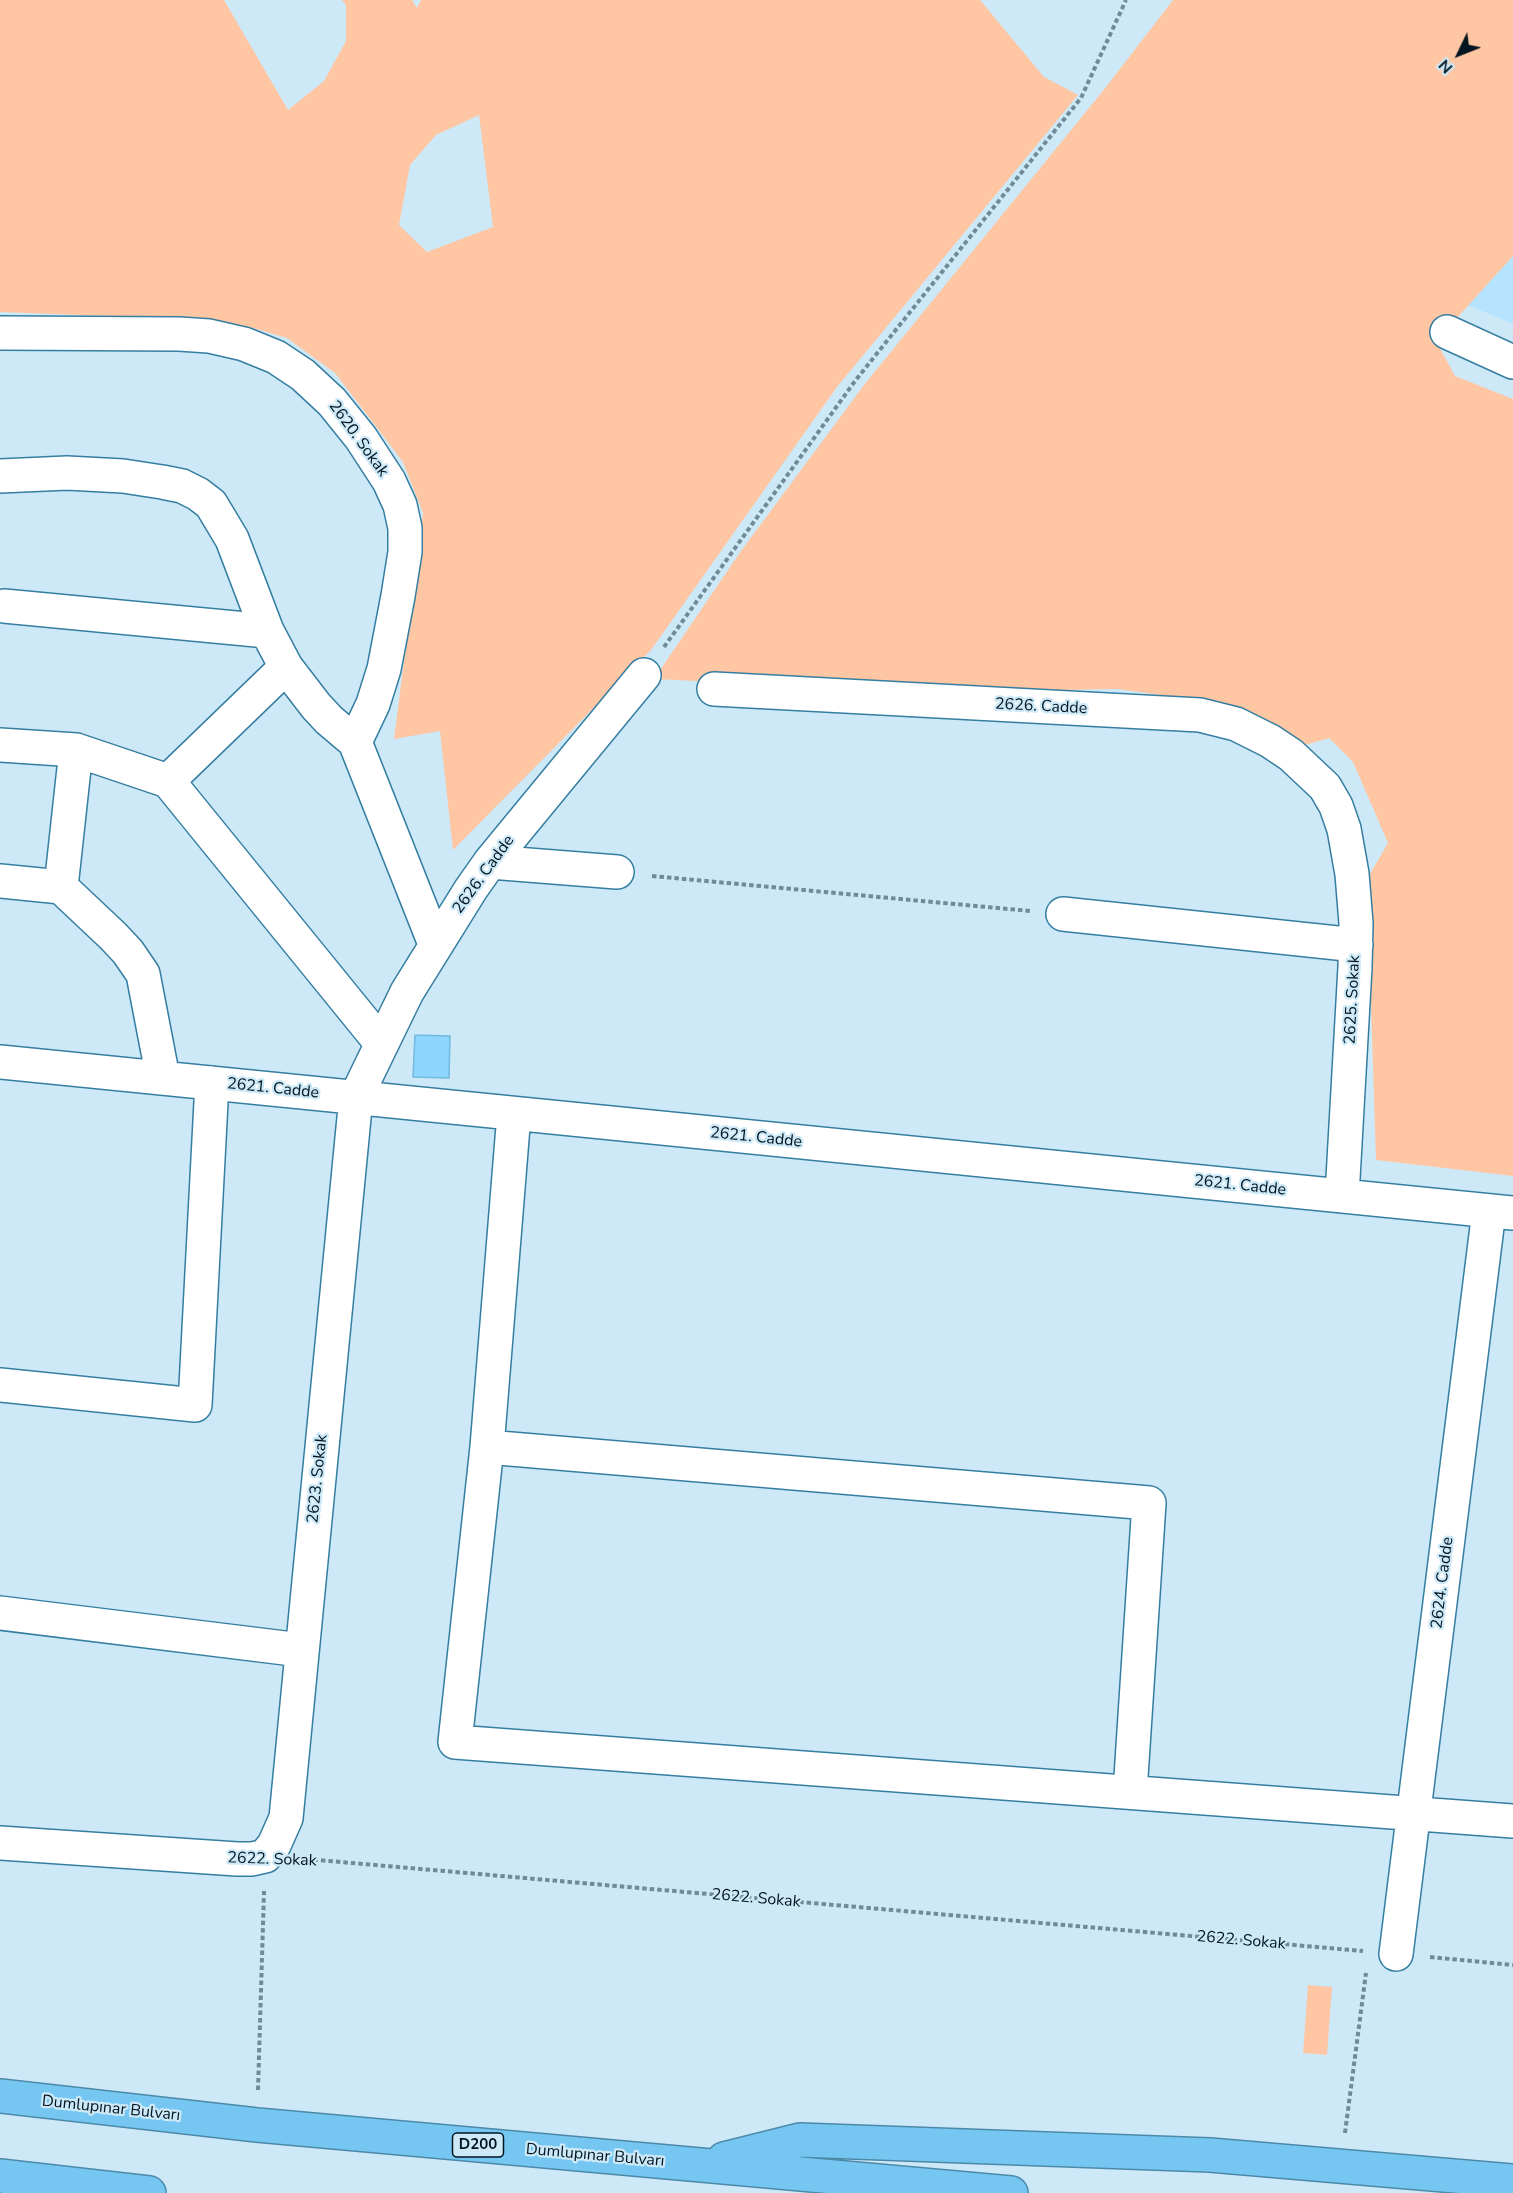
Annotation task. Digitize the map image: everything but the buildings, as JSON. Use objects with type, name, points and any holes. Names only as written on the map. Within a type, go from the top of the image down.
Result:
[{"type":"highway","name":"Dumlupınar Bulvarı","points":[[0,2096],[256,2125],[1011,2193]]},
{"type":"highway","points":[[699,2165],[800,2140],[1210,2155],[1513,2181]]},
{"type":"highway","points":[[0,2176],[149,2193]]},
{"type":"street","points":[[1447,332],[1513,362]]},
{"type":"street","name":"2620. Sokak","points":[[0,333],[179,334],[209,336],[244,344],[276,357],[303,375],[318,387],[347,419],[389,481],[400,505],[405,528],[405,552],[384,669],[369,714],[355,742]]},
{"type":"street","points":[[0,477],[49,473],[103,474],[182,486],[211,504],[232,539],[267,631],[285,667],[322,713],[355,742],[435,944]]},
{"type":"street","points":[[4,606],[267,631]]},
{"type":"street","points":[[168,781],[285,667]]},
{"type":"street","name":"2626. Cadde","points":[[356,1097],[407,992],[435,944],[490,862],[644,675]]},
{"type":"street","name":"2626. Cadde","points":[[714,689],[1181,714],[1218,719],[1254,732],[1291,755],[1325,787],[1336,806]]},
{"type":"street","points":[[0,745],[76,750],[168,781],[381,1043]]},
{"type":"street","points":[[61,887],[76,750]]},
{"type":"street","name":"2625. Sokak","points":[[1336,806],[1344,829],[1351,864],[1356,945],[1342,1196]]},
{"type":"street","points":[[490,862],[617,872]]},
{"type":"street","points":[[0,881],[61,887],[113,936],[132,958],[142,974],[163,1078]]},
{"type":"street","points":[[1063,914],[1356,945]]},
{"type":"street","name":"2621. Cadde","points":[[0,1062],[1501,1212]]},
{"type":"street","points":[[0,1385],[195,1405],[212,1083]]},
{"type":"street","name":"2623. Sokak","points":[[265,1856],[274,1845],[286,1818],[356,1097]]},
{"type":"street","points":[[514,1114],[487,1447],[455,1742],[1513,1821]]},
{"type":"street","name":"2624. Cadde","points":[[1383,1953],[1414,1812],[1501,1212]]},
{"type":"street","points":[[487,1447],[1149,1503],[1130,1792]]},
{"type":"street","points":[[0,1613],[301,1650]]},
{"type":"street","name":"2622. Sokak","points":[[0,1843],[237,1859],[265,1856]]},
{"type":"path","points":[[644,675],[855,381],[1081,98],[1126,0]]},
{"type":"path","points":[[617,872],[1063,914]]},
{"type":"path","points":[[256,2125],[265,1856]]},
{"type":"path","name":"2622. Sokak","points":[[265,1856],[1513,1965]]},
{"type":"path","points":[[1341,2167],[1383,1953]]},
{"type":"shaded area","points":[[0,0],[224,0],[288,110],[324,81],[346,41],[346,5],[342,0],[412,0],[417,8],[421,0],[980,0],[1044,77],[1078,95],[837,387],[651,650],[453,850],[440,731],[394,739],[423,513],[403,462],[335,373],[287,338],[253,328],[162,318],[0,312]],"holes":[[[479,115],[493,227],[427,252],[399,225],[410,165],[436,135]]]},
{"type":"shaded area","points":[[1173,0],[1513,0],[1513,256],[1436,341],[1455,376],[1513,399],[1513,1176],[1376,1160],[1367,879],[1388,843],[1353,762],[1329,738],[1305,745],[1270,721],[1206,701],[1117,689],[937,692],[654,679],[741,551],[864,385],[1106,87]]},
{"type":"shaded area","points":[[1513,256],[1513,324],[1468,305]]},
{"type":"shaded area","points":[[1308,1985],[1332,1987],[1327,2055],[1303,2053]]}]
